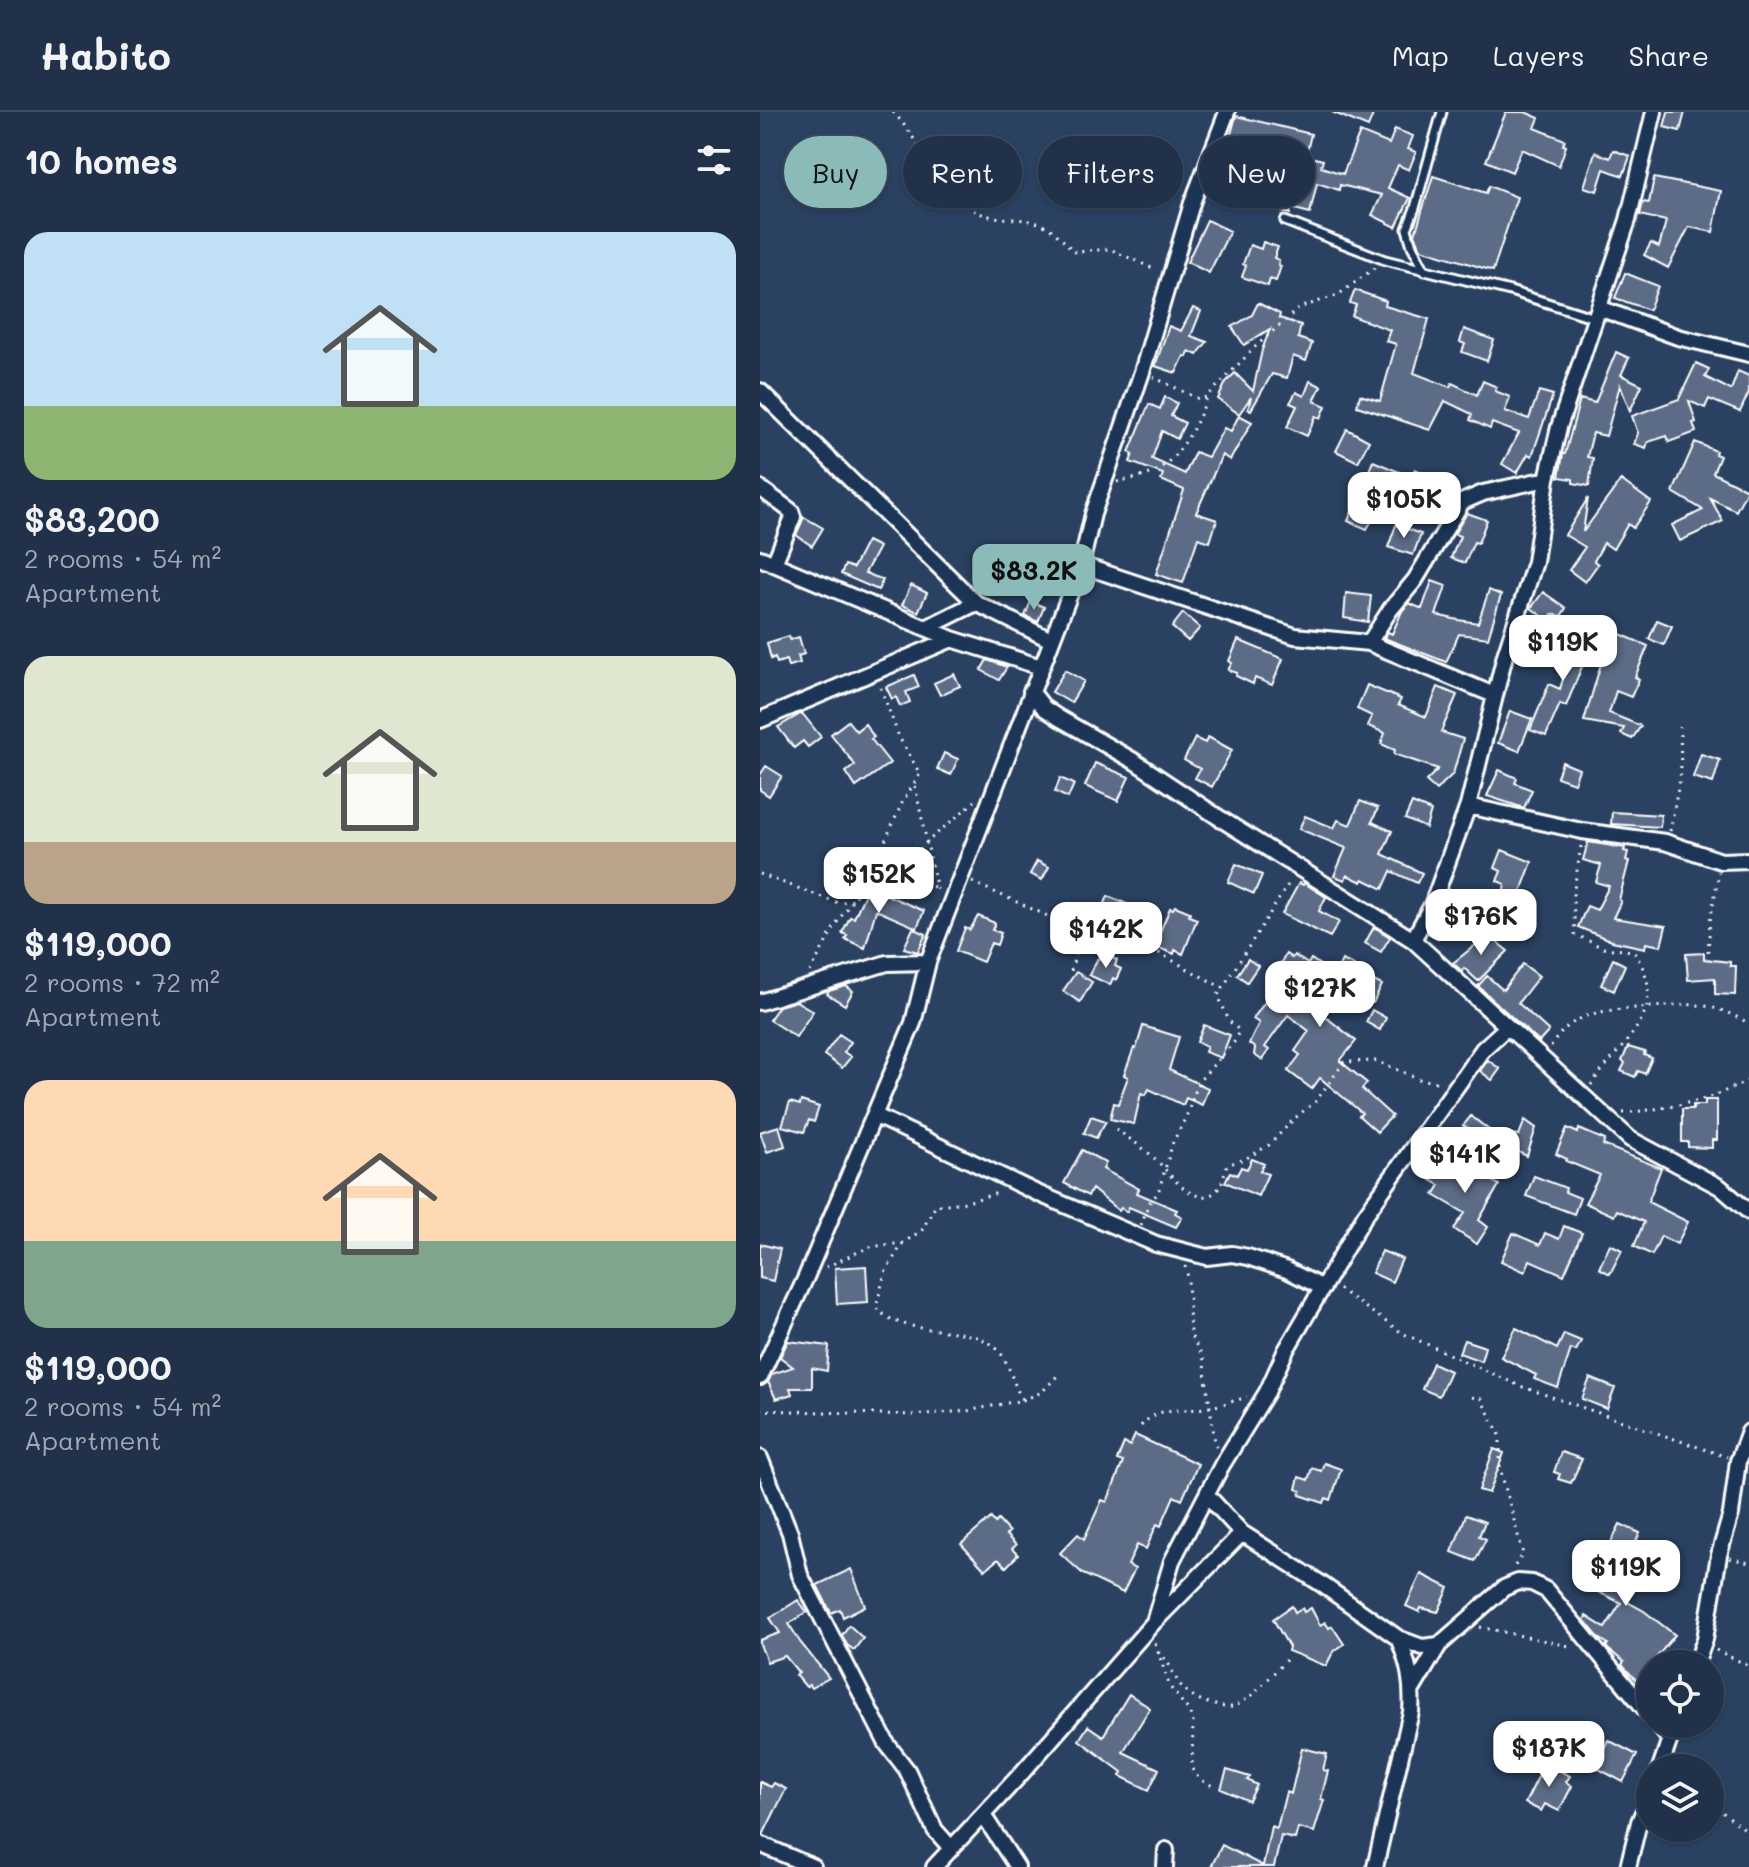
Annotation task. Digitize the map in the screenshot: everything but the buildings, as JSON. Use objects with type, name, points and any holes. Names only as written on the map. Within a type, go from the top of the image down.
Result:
[{"type":"street","points":[[760,1377],[806,1277],[913,1023],[928,962],[1081,565],[1093,514],[1142,372],[1192,203],[1227,112]]},
{"type":"street","points":[[1413,940],[1432,905],[1468,806],[1494,695],[1535,562],[1547,479],[1559,427],[1628,220],[1654,112]]},
{"type":"street","points":[[1598,313],[1749,354]]},
{"type":"street","points":[[760,391],[976,603],[1051,640]]},
{"type":"street","points":[[1369,643],[1390,610],[1415,580],[1462,502],[1483,493],[1547,479]]},
{"type":"street","points":[[760,488],[791,511],[793,517],[767,561],[952,639],[1041,667]]},
{"type":"street","points":[[1081,565],[1295,636],[1369,643],[1494,695]]},
{"type":"street","points":[[928,627],[976,603]]},
{"type":"street","points":[[760,720],[952,639]]},
{"type":"street","points":[[1031,691],[1044,708],[1059,718],[1134,761],[1413,940],[1630,1139],[1720,1187],[1749,1212]]},
{"type":"street","points":[[1468,806],[1582,831],[1665,842],[1721,861],[1749,860]]},
{"type":"street","points":[[760,1002],[887,963],[928,962]]},
{"type":"street","points":[[1152,1625],[1172,1561],[1222,1465],[1267,1392],[1286,1350],[1365,1215],[1483,1049],[1507,1027]]},
{"type":"street","points":[[874,1115],[1037,1193],[1140,1237],[1207,1257],[1232,1254],[1248,1257],[1325,1285]]},
{"type":"street","points":[[1701,1650],[1719,1555],[1731,1514],[1738,1461],[1749,1432]]},
{"type":"street","points":[[760,1458],[790,1533],[800,1575],[887,1744],[907,1770],[935,1830],[951,1848]]},
{"type":"street","points":[[1207,1495],[1242,1533],[1398,1638],[1422,1647],[1439,1645]]},
{"type":"street","points":[[934,1867],[1152,1625],[1242,1533]]},
{"type":"street","points":[[1412,1690],[1439,1645],[1504,1588],[1518,1582],[1532,1583],[1546,1590],[1636,1698]]},
{"type":"street","points":[[1375,1867],[1411,1712],[1408,1661],[1398,1638]]},
{"type":"street","points":[[983,1815],[1017,1867]]},
{"type":"street","points":[[1628,1867],[1636,1834]]},
{"type":"street","points":[[760,1844],[813,1867]]},
{"type":"street","points":[[1165,1867],[1166,1850]]},
{"type":"lane","points":[[1425,271],[1407,229],[1442,112]]},
{"type":"lane","points":[[1285,221],[1385,260],[1598,313]]},
{"type":"path","points":[[893,112],[947,190],[972,210],[1001,220],[1036,223],[1047,227],[1075,252],[1110,249],[1170,277]]},
{"type":"path","points":[[1104,485],[1151,474],[1162,467],[1177,452],[1200,419],[1207,397],[1255,347],[1299,308],[1338,295],[1385,260]]},
{"type":"path","points":[[1142,372],[1199,399],[1207,397]]},
{"type":"path","points":[[800,991],[836,924],[871,873],[902,803],[920,774],[899,737],[873,672]]},
{"type":"path","points":[[1665,842],[1671,827],[1681,772],[1680,727]]},
{"type":"path","points":[[897,872],[995,782]]},
{"type":"path","points":[[915,786],[939,889],[938,905]]},
{"type":"path","points":[[1582,831],[1573,895],[1575,934],[1603,948],[1633,951],[1643,965],[1649,1008],[1639,1028],[1604,1067],[1583,1097]]},
{"type":"path","points":[[1708,952],[1721,861]]},
{"type":"path","points":[[1140,1237],[1142,1217],[1158,1193],[1173,1142],[1199,1081],[1235,1041],[1239,1030],[1229,1021],[1218,995],[1299,867]]},
{"type":"path","points":[[871,873],[897,872],[939,889]]},
{"type":"path","points":[[760,874],[838,903],[854,900]]},
{"type":"path","points":[[961,878],[1056,920],[1075,932],[1130,954],[1157,952],[1222,988]]},
{"type":"path","points":[[1070,976],[1075,932]]},
{"type":"path","points":[[1543,1060],[1557,1035],[1577,1020],[1619,1007],[1688,1004],[1714,1008],[1749,1023]]},
{"type":"path","points":[[1116,1129],[1155,1158],[1185,1190],[1202,1196],[1212,1195],[1219,1189],[1227,1165],[1269,1145],[1316,1101],[1344,1062],[1377,1061],[1419,1079],[1457,1086]]},
{"type":"path","points":[[1604,1116],[1686,1106],[1749,1080]]},
{"type":"path","points":[[1009,1192],[995,1192],[967,1202],[936,1205],[922,1230],[903,1243],[885,1272],[876,1308],[882,1314],[906,1324],[953,1331],[990,1342],[1006,1360],[1023,1400]]},
{"type":"path","points":[[806,1277],[869,1247],[903,1243]]},
{"type":"path","points":[[1180,1250],[1188,1277],[1190,1334],[1203,1357],[1214,1447],[1222,1465]]},
{"type":"path","points":[[1325,1285],[1402,1333],[1520,1386],[1738,1461]]},
{"type":"path","points":[[760,1410],[911,1415],[967,1411],[1023,1400],[1042,1392],[1058,1375]]},
{"type":"path","points":[[1141,1426],[1150,1415],[1162,1411],[1210,1407],[1267,1392]]},
{"type":"path","points":[[1472,1397],[1481,1399],[1500,1435],[1500,1468],[1523,1554],[1504,1588]]},
{"type":"path","points":[[1464,1624],[1599,1652]]},
{"type":"path","points":[[1152,1625],[1170,1687],[1193,1721],[1192,1769],[1199,1779],[1217,1788]]},
{"type":"path","points":[[1705,1639],[1717,1651],[1749,1666]]},
{"type":"path","points":[[1158,1652],[1168,1660],[1177,1681],[1185,1690],[1201,1701],[1223,1708],[1236,1706],[1247,1698],[1288,1658]]},
{"type":"path","points":[[1724,1813],[1749,1832]]}]
